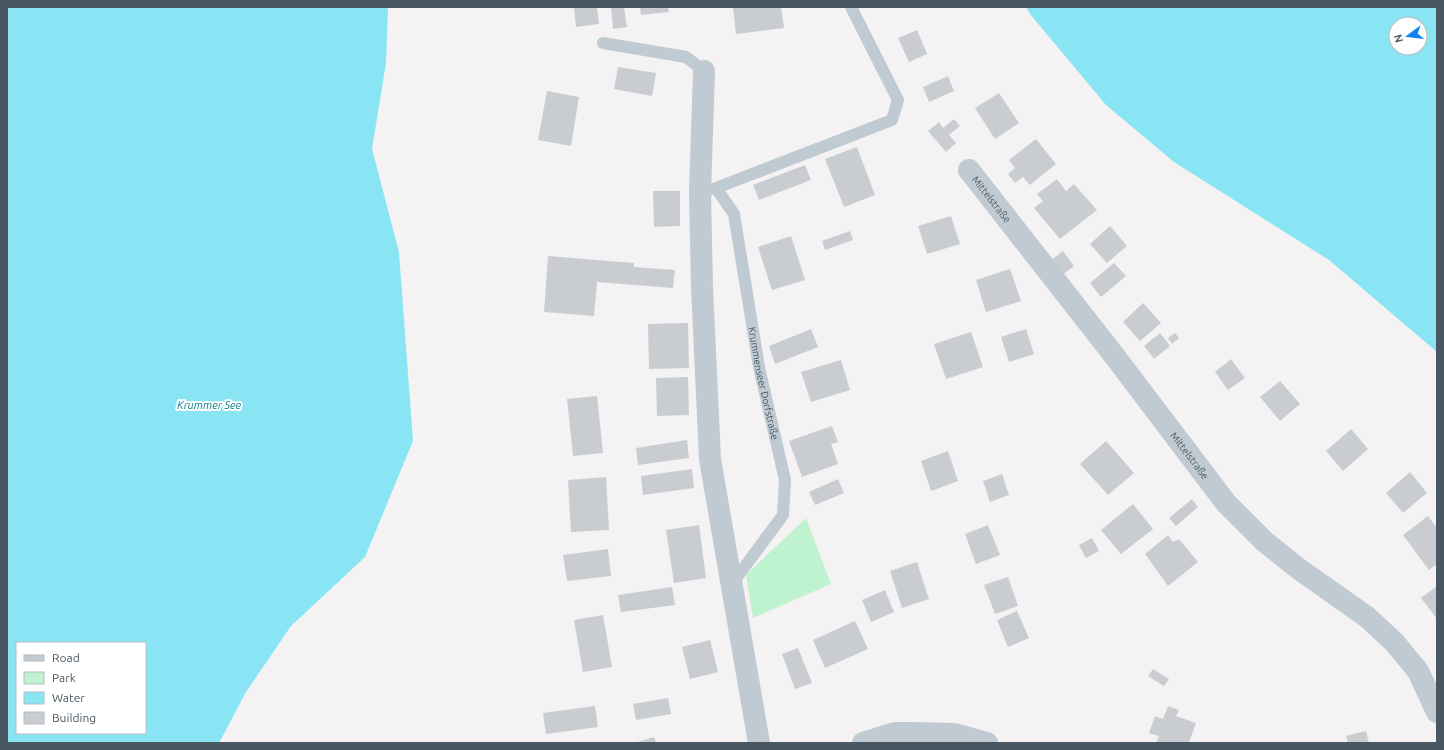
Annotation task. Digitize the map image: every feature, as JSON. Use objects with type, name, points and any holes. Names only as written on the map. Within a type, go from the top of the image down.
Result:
[{"type":"street","points":[[704,71],[708,190],[702,287],[710,459],[759,743]]},
{"type":"street","name":"Mittelstraße","points":[[969,170],[1113,354],[1226,504],[1264,541],[1299,569],[1366,617],[1394,642],[1418,671],[1437,712]]},
{"type":"street","points":[[863,743],[895,733],[912,732],[955,734],[987,743]]},
{"type":"lane","points":[[708,190],[892,120],[898,100],[851,7]]},
{"type":"lane","points":[[603,43],[686,57],[704,71]]},
{"type":"lane","name":"Krummenseer Dorfstraße","points":[[708,190],[734,214],[759,367],[785,480],[783,515],[732,584]]},
{"type":"green space","points":[[806,518],[831,584],[753,618],[746,575]]},
{"type":"water","name":"Krummer See","points":[[7,7],[388,7],[386,63],[372,149],[399,252],[413,441],[365,557],[291,626],[246,692],[219,743],[7,743]]},
{"type":"water","points":[[1026,7],[1437,7],[1437,352],[1329,260],[1174,162],[1106,105],[1030,14]]},
{"type":"building","points":[[574,7],[597,7],[599,24],[576,27]]},
{"type":"building","points":[[611,7],[624,7],[627,27],[613,29]]},
{"type":"building","points":[[640,7],[668,7],[669,12],[641,15]]},
{"type":"building","points":[[733,7],[781,7],[784,28],[736,34]]},
{"type":"building","points":[[917,30],[927,54],[909,62],[898,38]]},
{"type":"building","points":[[618,67],[656,73],[652,96],[614,89]]},
{"type":"building","points":[[948,76],[954,91],[929,102],[923,87]]},
{"type":"building","points":[[547,91],[579,97],[571,146],[538,140]]},
{"type":"building","points":[[999,93],[1019,123],[995,139],[975,108]]},
{"type":"building","points":[[954,119],[960,126],[949,135],[956,143],[946,152],[928,131],[939,122],[943,128]]},
{"type":"building","points":[[1036,139],[1056,164],[1030,185],[1023,177],[1015,183],[1008,174],[1015,168],[1009,160]]},
{"type":"building","points":[[857,147],[875,195],[844,207],[825,159]]},
{"type":"building","points":[[805,165],[811,180],[759,200],[753,185]]},
{"type":"building","points":[[1057,179],[1066,191],[1074,184],[1097,210],[1060,239],[1034,208],[1043,201],[1037,194]]},
{"type":"building","points":[[653,191],[680,191],[680,226],[654,227]]},
{"type":"building","points":[[951,216],[960,244],[927,254],[918,226]]},
{"type":"building","points":[[1110,226],[1127,246],[1107,263],[1090,244]]},
{"type":"building","points":[[850,231],[853,240],[825,250],[822,241]]},
{"type":"building","points":[[791,236],[805,280],[772,290],[758,247]]},
{"type":"building","points":[[1063,251],[1074,266],[1061,276],[1050,261]]},
{"type":"building","points":[[548,256],[634,263],[634,267],[675,270],[673,288],[597,282],[594,316],[544,312]]},
{"type":"building","points":[[1114,263],[1126,276],[1101,297],[1090,283]]},
{"type":"building","points":[[1010,269],[1021,301],[986,312],[976,280]]},
{"type":"building","points":[[1143,303],[1161,323],[1140,341],[1123,322]]},
{"type":"building","points":[[688,323],[689,368],[649,369],[648,324]]},
{"type":"building","points":[[811,329],[818,347],[775,364],[769,346]]},
{"type":"building","points":[[1026,329],[1034,354],[1009,362],[1001,337]]},
{"type":"building","points":[[971,332],[983,367],[946,379],[934,344]]},
{"type":"building","points":[[1160,333],[1170,346],[1154,359],[1144,346]]},
{"type":"building","points":[[1175,333],[1179,338],[1172,344],[1168,338]]},
{"type":"building","points":[[1231,359],[1245,378],[1228,390],[1215,372]]},
{"type":"building","points":[[841,360],[850,390],[811,402],[801,372]]},
{"type":"building","points":[[688,377],[689,415],[657,416],[656,378]]},
{"type":"building","points":[[1280,381],[1300,404],[1280,421],[1260,397]]},
{"type":"building","points":[[597,396],[603,453],[573,456],[567,399]]},
{"type":"building","points":[[832,426],[838,442],[831,444],[838,464],[802,477],[789,441]]},
{"type":"building","points":[[1351,429],[1368,449],[1343,471],[1326,451]]},
{"type":"building","points":[[687,440],[689,458],[638,465],[636,448]]},
{"type":"building","points":[[1106,441],[1134,473],[1108,495],[1080,464]]},
{"type":"building","points":[[948,451],[958,481],[931,491],[921,461]]},
{"type":"building","points":[[692,469],[694,488],[643,495],[641,476]]},
{"type":"building","points":[[1410,472],[1427,493],[1403,513],[1386,493]]},
{"type":"building","points":[[1002,474],[1009,495],[990,502],[983,481]]},
{"type":"building","points":[[606,477],[609,530],[571,532],[568,480]]},
{"type":"building","points":[[838,479],[844,493],[815,505],[809,492]]},
{"type":"building","points":[[1192,499],[1198,507],[1176,526],[1169,518]]},
{"type":"building","points":[[1133,504],[1153,529],[1121,554],[1101,530]]},
{"type":"building","points":[[1428,516],[1437,528],[1437,564],[1429,570],[1403,535]]},
{"type":"building","points":[[699,525],[706,578],[674,583],[666,530]]},
{"type":"building","points":[[988,525],[1000,555],[976,564],[965,534]]},
{"type":"building","points":[[1168,535],[1173,542],[1179,539],[1198,562],[1168,586],[1145,554]]},
{"type":"building","points":[[1092,538],[1099,551],[1086,558],[1079,545]]},
{"type":"building","points":[[608,549],[611,576],[567,581],[563,555]]},
{"type":"building","points":[[917,562],[929,599],[902,608],[890,571]]},
{"type":"building","points":[[1008,577],[1018,606],[995,614],[984,585]]},
{"type":"building","points":[[1437,586],[1437,619],[1421,598]]},
{"type":"building","points":[[672,587],[675,605],[621,612],[618,595]]},
{"type":"building","points":[[885,590],[894,612],[871,622],[862,600]]},
{"type":"building","points":[[1017,611],[1029,638],[1008,647],[997,620]]},
{"type":"building","points":[[603,615],[612,667],[583,672],[574,620]]},
{"type":"building","points":[[855,621],[868,649],[825,668],[813,640]]},
{"type":"building","points":[[710,640],[718,672],[690,679],[682,647]]},
{"type":"building","points":[[798,648],[812,683],[795,689],[782,654]]},
{"type":"building","points":[[1153,669],[1169,679],[1164,686],[1148,676]]},
{"type":"building","points":[[668,698],[671,714],[636,720],[633,704]]},
{"type":"building","points":[[595,706],[598,727],[546,734],[543,713]]},
{"type":"building","points":[[1168,706],[1179,710],[1176,716],[1196,723],[1189,743],[1156,743],[1159,736],[1149,733],[1155,716],[1163,719]]},
{"type":"building","points":[[1366,731],[1369,743],[1348,743],[1346,736]]},
{"type":"building","points":[[654,737],[656,743],[634,743]]}]
